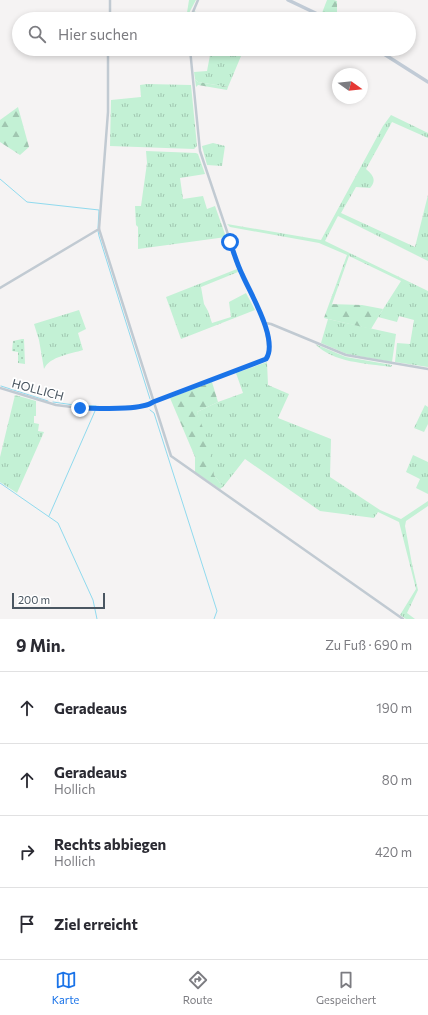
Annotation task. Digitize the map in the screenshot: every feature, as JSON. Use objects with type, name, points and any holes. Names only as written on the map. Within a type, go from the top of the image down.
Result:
[{"type":"street","points":[[110,0],[110,12]]},
{"type":"street","points":[[192,12],[198,0]]},
{"type":"street","points":[[288,0],[313,12]]},
{"type":"street","points":[[108,56],[107,133],[99,229],[171,456],[403,619]]},
{"type":"street","name":"HOLLICH","points":[[0,388],[56,405],[111,408],[139,407],[146,406],[266,359],[269,352],[265,323],[241,273],[200,151],[191,56]]},
{"type":"street","points":[[387,56],[428,82]]},
{"type":"street","points":[[0,288],[99,229]]},
{"type":"street","points":[[265,323],[271,324],[346,355],[428,369]]},
{"type":"green space","points":[[189,0],[196,0],[190,12],[187,12]]},
{"type":"green space","points":[[327,0],[337,1],[337,12],[322,12]]},
{"type":"green space","points":[[210,56],[241,56],[228,87],[198,82],[195,79],[194,72],[207,71]]},
{"type":"green space","points":[[195,79],[198,82],[228,87],[227,90],[198,85],[196,87]]},
{"type":"green space","points":[[140,85],[191,85],[197,146],[194,149],[110,146],[111,100],[141,97]]},
{"type":"green space","points":[[18,107],[29,147],[20,155],[0,142],[0,120]]},
{"type":"green space","points":[[391,115],[428,133],[428,138],[392,122],[366,169],[371,173],[374,180],[372,185],[370,188],[356,187],[341,213],[415,247],[428,195],[428,261],[338,216],[325,241],[428,291],[428,367],[395,362],[397,343],[410,344],[414,320],[399,316],[397,322],[378,317],[401,281],[349,256],[332,304],[329,304],[347,255],[319,243],[230,227],[227,224],[321,240],[383,126]]},
{"type":"green space","points":[[213,143],[225,146],[222,166],[207,165],[202,146]]},
{"type":"green space","points":[[146,151],[198,154],[205,174],[180,178],[183,199],[203,196],[207,209],[215,206],[226,237],[138,249],[138,227],[136,225],[135,206],[141,206],[147,163]]},
{"type":"green space","points":[[237,269],[238,272],[201,287],[204,304],[212,323],[231,317],[229,302],[246,293],[255,310],[181,339],[166,297]]},
{"type":"green space","points":[[329,304],[362,305],[383,309],[371,329],[324,318]]},
{"type":"green space","points":[[79,310],[86,329],[78,333],[83,350],[56,358],[44,369],[39,340],[34,324]]},
{"type":"green space","points":[[328,319],[396,334],[392,362],[347,354],[321,343]]},
{"type":"green space","points":[[24,339],[25,364],[18,363],[18,352],[12,351],[13,341]]},
{"type":"green space","points":[[315,344],[346,357],[392,365],[391,367],[341,359],[331,355]]},
{"type":"green space","points":[[267,362],[268,385],[289,394],[278,418],[331,439],[330,477],[380,510],[401,519],[428,501],[428,506],[406,521],[405,526],[418,590],[407,613],[415,619],[406,619],[400,615],[416,589],[399,522],[378,512],[374,518],[320,511],[245,459],[223,487],[214,475],[197,412],[218,402],[243,393],[236,373]]},
{"type":"green space","points":[[212,382],[218,402],[197,412],[210,447],[214,475],[223,487],[220,489],[195,472],[195,457],[170,398]]},
{"type":"green space","points":[[15,395],[36,401],[36,416],[34,416],[34,423],[39,424],[38,431],[44,432],[17,493],[0,482],[0,457]]},
{"type":"green space","points":[[425,405],[428,407],[428,424],[424,432],[414,428]]},
{"type":"green space","points":[[413,455],[428,462],[428,494],[416,488],[420,479],[406,472]]},
{"type":"waterway","points":[[0,179],[27,202],[99,210],[98,228]]},
{"type":"waterway","points":[[98,231],[150,399]]},
{"type":"waterway","points":[[1,386],[48,401]]},
{"type":"waterway","points":[[53,402],[96,406]]},
{"type":"waterway","points":[[150,410],[154,413],[217,611],[214,619]]},
{"type":"waterway","points":[[49,516],[95,411]]},
{"type":"waterway","points":[[0,483],[58,523],[93,600],[97,619]]},
{"type":"route","points":[[80,408],[111,408],[150,405],[153,402],[264,360],[268,357],[269,352],[265,323],[247,287],[230,242]]}]
